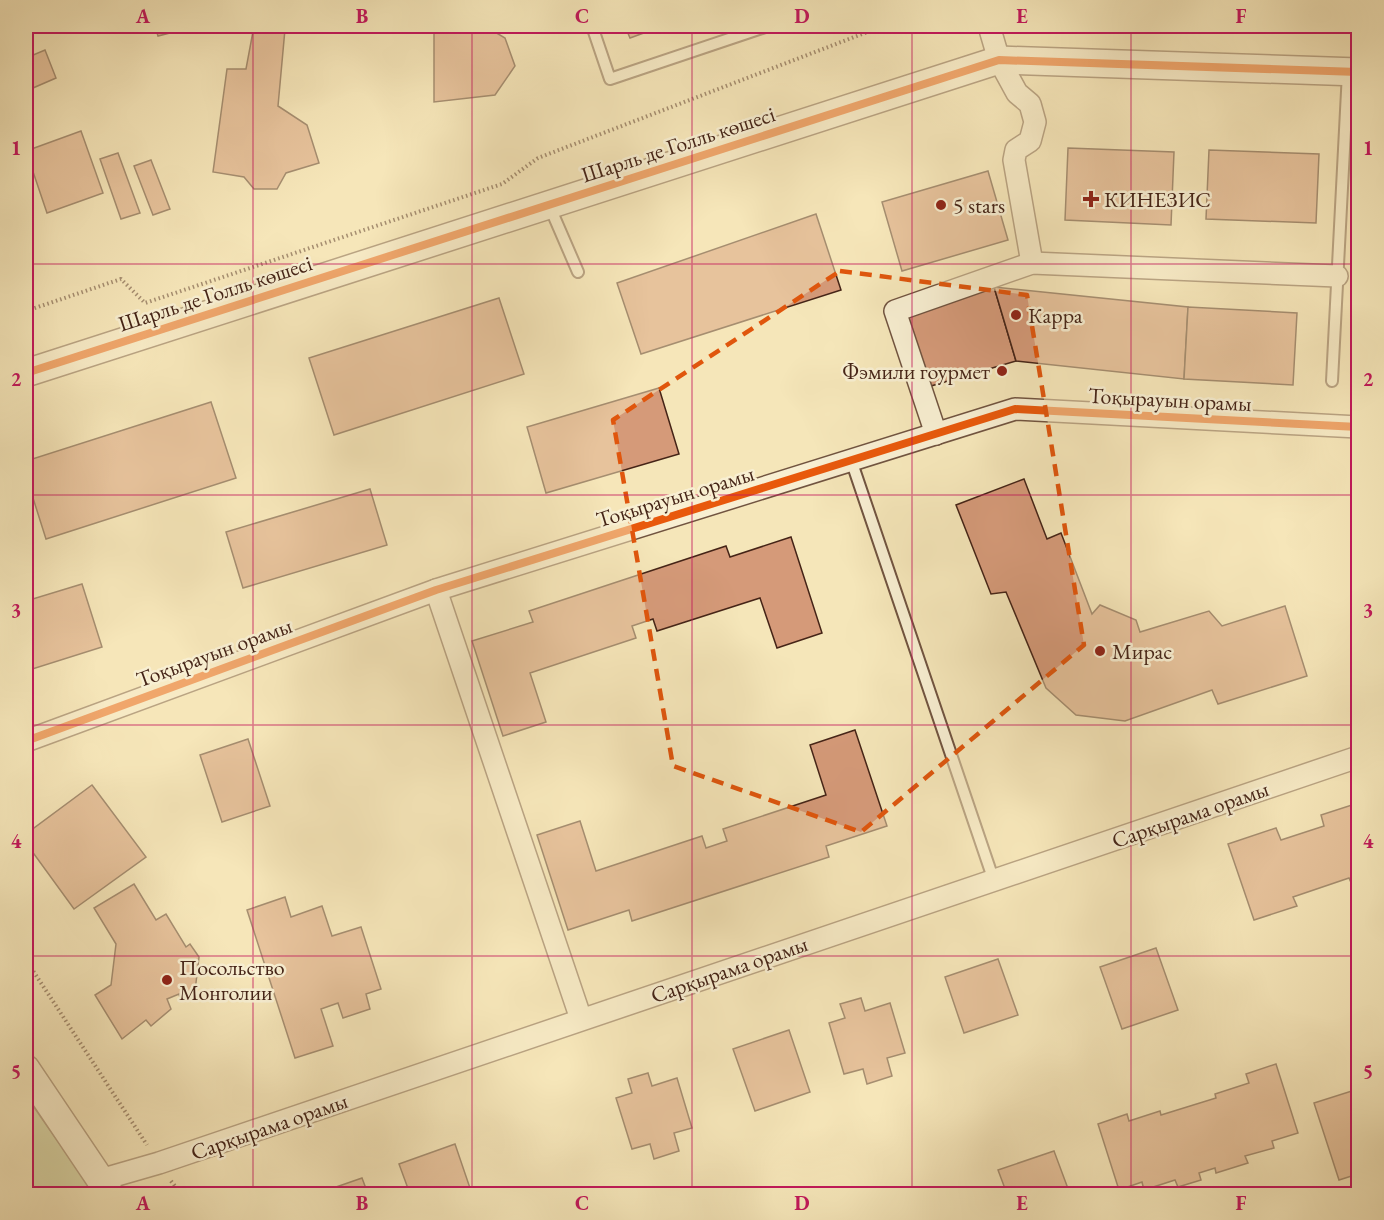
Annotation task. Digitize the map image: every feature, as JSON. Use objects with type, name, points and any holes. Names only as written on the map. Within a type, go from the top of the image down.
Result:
[{"type":"street","points":[[989,26],[999,60],[1017,93],[1030,104],[1035,122],[1030,141],[1016,150],[1014,160],[1032,263]]},
{"type":"street","name":"Шарль де Голль көшесі","points":[[26,374],[999,60],[1353,72]]},
{"type":"street","points":[[936,434],[895,311],[1032,263],[1337,276]]},
{"type":"street","name":"Тоқырауын орамы","points":[[26,741],[436,590],[1015,409],[1359,427]]},
{"type":"street","points":[[436,590],[581,1019]]},
{"type":"street","name":"Сарқырама орамы","points":[[105,1187],[159,1163],[1359,757]]},
{"type":"street","points":[[26,1069],[105,1187]]},
{"type":"lane","points":[[592,26],[610,79],[768,26]]},
{"type":"lane","points":[[1332,381],[1337,276],[1353,72]]},
{"type":"lane","points":[[549,205],[578,272]]},
{"type":"lane","points":[[851,460],[993,880]]},
{"type":"path","points":[[26,311],[121,279],[145,303],[402,218],[502,184],[538,158],[883,26]]},
{"type":"path","points":[[26,960],[181,1194]]},
{"type":"highlighted area","points":[[840,271],[1027,295],[1084,645],[861,832],[673,766],[613,420]]},
{"type":"green space","points":[[26,1096],[95,1194],[36,1194],[26,1180]]},
{"type":"building","points":[[155,26],[197,26],[158,36]]},
{"type":"building","points":[[254,26],[285,29],[278,106],[307,125],[319,163],[286,173],[277,189],[254,189],[244,177],[213,172],[227,69],[246,69]]},
{"type":"building","points":[[434,26],[485,26],[505,38],[515,66],[495,95],[434,102]]},
{"type":"building","points":[[625,26],[663,26],[630,38]]},
{"type":"building","points":[[45,50],[56,78],[26,91],[26,58]]},
{"type":"building","points":[[81,131],[103,193],[47,213],[26,151]]},
{"type":"building","points":[[1068,148],[1174,152],[1171,225],[1065,220]]},
{"type":"building","points":[[1209,150],[1319,154],[1316,223],[1206,219]]},
{"type":"building","points":[[118,153],[140,213],[121,219],[100,159]]},
{"type":"building","points":[[151,160],[170,209],[153,215],[134,166]]},
{"type":"building","points":[[988,171],[1008,240],[902,271],[882,202]]},
{"type":"building","points":[[816,214],[841,290],[641,354],[617,283]]},
{"type":"building","points":[[994,287],[1016,361],[914,391],[892,317]]},
{"type":"building","points":[[994,287],[1188,307],[1184,379],[1016,361]]},
{"type":"building","points":[[499,298],[524,374],[334,435],[309,358]]},
{"type":"building","points":[[1188,307],[1297,313],[1293,385],[1184,379]]},
{"type":"building","points":[[659,388],[679,454],[546,493],[527,427]]},
{"type":"building","points":[[211,402],[236,478],[46,539],[26,476],[26,461]]},
{"type":"building","points":[[1024,479],[1047,539],[1061,533],[1092,614],[1100,605],[1136,620],[1140,632],[1209,611],[1222,626],[1285,606],[1307,676],[1218,704],[1212,690],[1125,721],[1076,715],[1046,688],[1006,592],[991,594],[956,505]]},
{"type":"building","points":[[370,489],[387,545],[243,588],[226,532]]},
{"type":"building","points":[[791,537],[822,633],[777,648],[760,598],[657,631],[653,619],[632,626],[636,638],[530,673],[546,722],[503,736],[472,641],[533,622],[529,611],[726,546],[730,557]]},
{"type":"building","points":[[82,584],[102,647],[26,671],[26,601]]},
{"type":"building","points":[[855,730],[887,826],[826,846],[829,857],[632,921],[629,910],[568,930],[537,835],[580,821],[596,871],[702,836],[706,848],[727,841],[723,829],[826,795],[810,745]]},
{"type":"building","points":[[248,739],[270,806],[222,822],[200,755]]},
{"type":"building","points":[[92,785],[146,857],[74,909],[26,843],[26,834]]},
{"type":"building","points":[[1358,803],[1358,885],[1353,887],[1349,878],[1293,897],[1297,906],[1254,920],[1228,844],[1276,828],[1281,840],[1324,826],[1321,815]]},
{"type":"building","points":[[134,884],[156,920],[166,914],[186,947],[190,944],[199,957],[195,991],[181,1001],[179,994],[167,999],[171,1009],[151,1026],[146,1020],[122,1039],[95,995],[111,985],[116,944],[94,908]]},
{"type":"building","points":[[285,897],[291,917],[322,906],[332,936],[361,927],[381,989],[366,994],[370,1009],[343,1018],[338,1003],[321,1009],[333,1046],[295,1058],[247,910]]},
{"type":"building","points":[[1156,948],[1178,1010],[1122,1029],[1100,967]]},
{"type":"building","points":[[998,959],[1018,1015],[964,1033],[945,977]]},
{"type":"building","points":[[861,998],[865,1011],[890,1003],[905,1053],[887,1058],[892,1076],[867,1084],[863,1069],[844,1074],[829,1023],[845,1018],[840,1004]]},
{"type":"building","points":[[789,1030],[810,1092],[755,1111],[733,1049]]},
{"type":"building","points":[[1276,1064],[1298,1133],[1272,1141],[1274,1148],[1245,1156],[1248,1163],[1216,1173],[1215,1168],[1199,1173],[1201,1180],[1178,1187],[1175,1180],[1144,1190],[1142,1182],[1119,1190],[1098,1124],[1127,1114],[1129,1121],[1160,1111],[1161,1115],[1216,1098],[1215,1094],[1249,1083],[1246,1074]]},
{"type":"building","points":[[648,1073],[652,1086],[677,1078],[692,1128],[674,1133],[679,1151],[654,1159],[650,1144],[632,1149],[616,1098],[632,1093],[628,1079]]},
{"type":"building","points":[[1358,1089],[1358,1174],[1339,1180],[1314,1103]]},
{"type":"building","points":[[455,1144],[472,1194],[410,1194],[399,1164]]},
{"type":"building","points":[[1054,1151],[1070,1194],[1007,1194],[998,1170]]},
{"type":"building","points":[[362,1178],[368,1194],[316,1194]]},
{"type":"building","points":[[945,1187],[948,1194],[925,1194]]},
{"type":"cycle path","points":[[26,373],[999,60],[1358,72]]},
{"type":"cycle path","points":[[26,741],[436,590],[1015,409],[1358,427]]},
{"type":"place","name":"КИНЕЗИС","points":[[1091,199]]},
{"type":"place","name":"5 stars","points":[[941,205]]},
{"type":"place","name":"Карра","points":[[1016,315]]},
{"type":"place","name":"Фэмили гоурмет","points":[[1002,371]]},
{"type":"place","name":"Мирас","points":[[1100,651]]},
{"type":"place","name":"Посольство Монголии","points":[[167,980]]}]
